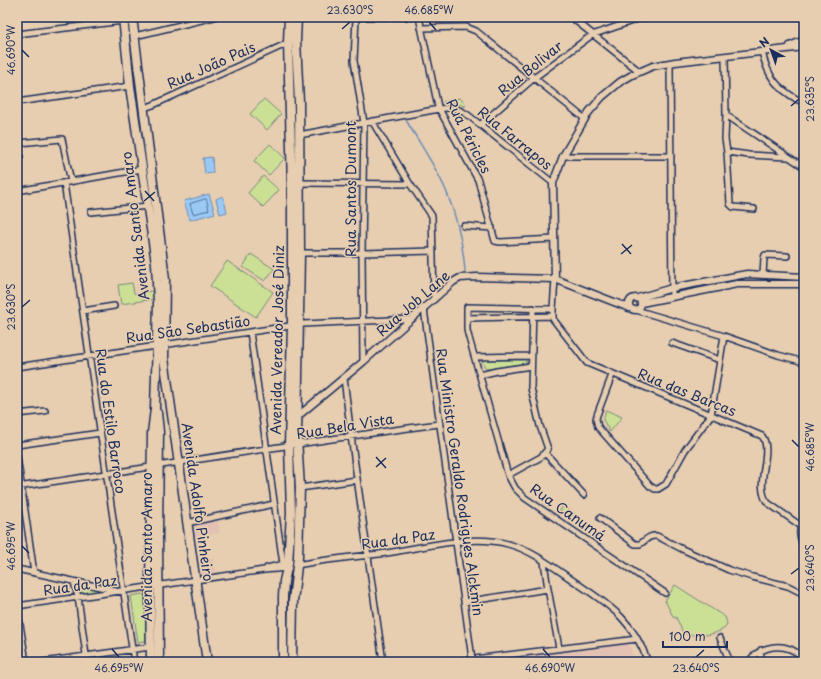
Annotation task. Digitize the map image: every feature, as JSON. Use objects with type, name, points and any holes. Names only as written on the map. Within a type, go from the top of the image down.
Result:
[{"type":"main road","name":"Avenida Santo Amaro","points":[[132,17],[164,280],[153,424],[155,466],[155,646],[159,662]]},
{"type":"main road","name":"Avenida Vereador José Diniz","points":[[283,662],[284,581],[289,565],[298,557],[300,488],[293,446],[298,416],[288,43],[289,17]]},
{"type":"main road","name":"Avenida Vereador José Diniz","points":[[292,662],[293,601],[289,565],[296,326],[300,253],[299,135],[296,41],[297,17]]},
{"type":"main road","name":"Avenida Santo Amaro","points":[[123,19],[130,86],[156,270],[160,346]]},
{"type":"main road","name":"Avenida Adolfo Pinheiro","points":[[160,346],[167,378],[207,662]]},
{"type":"main road","name":"Avenida Santo Amaro","points":[[151,662],[155,646]]},
{"type":"street","points":[[135,36],[214,17]]},
{"type":"street","points":[[297,17],[419,17]]},
{"type":"street","name":"Rua Santos Dumont","points":[[356,17],[354,61],[364,123],[362,253],[363,362]]},
{"type":"street","name":"Rua Péricles","points":[[419,17],[439,109],[478,180],[496,242],[554,239]]},
{"type":"street","points":[[571,17],[638,71]]},
{"type":"street","name":"Rua Bolivar","points":[[480,125],[534,78],[592,35],[644,17]]},
{"type":"street","points":[[17,34],[123,19]]},
{"type":"street","points":[[422,28],[471,28],[585,119]]},
{"type":"street","name":"Rua João Pais","points":[[144,108],[288,43]]},
{"type":"street","points":[[467,318],[553,316],[555,279],[553,183],[563,156],[585,119],[602,97],[620,82],[638,71],[653,66],[783,49],[803,44]]},
{"type":"street","points":[[762,52],[766,67],[774,81],[782,90],[798,100]]},
{"type":"street","points":[[725,56],[725,134],[728,152],[730,204],[733,207],[754,209]]},
{"type":"street","points":[[670,63],[672,296]]},
{"type":"street","points":[[17,102],[130,86]]},
{"type":"street","name":"Rua Farrapos","points":[[299,135],[451,108],[461,110],[553,183]]},
{"type":"street","points":[[726,115],[804,167]]},
{"type":"street","points":[[372,121],[410,184],[432,216],[434,299]]},
{"type":"street","points":[[17,131],[20,157]]},
{"type":"street","points":[[19,143],[62,139],[71,182]]},
{"type":"street","points":[[728,152],[749,155],[789,157]]},
{"type":"street","points":[[563,156],[671,156]]},
{"type":"street","points":[[17,191],[71,182],[94,176],[142,169]]},
{"type":"street","name":"Rua do Estilo Barroco","points":[[64,183],[90,355],[100,434],[107,473],[121,591],[134,662]]},
{"type":"street","points":[[299,183],[410,184]]},
{"type":"street","points":[[91,212],[148,206]]},
{"type":"street","points":[[464,226],[492,228]]},
{"type":"street","points":[[300,253],[434,251]]},
{"type":"street","points":[[763,275],[765,255],[787,256]]},
{"type":"street","points":[[640,301],[672,288],[736,276],[763,275],[804,277]]},
{"type":"street","name":"Rua Job Lane","points":[[298,416],[363,362],[453,282],[460,278],[555,279],[612,302],[804,362]]},
{"type":"street","points":[[640,301],[640,308],[634,309],[629,304],[634,298],[640,301],[737,284],[804,284]]},
{"type":"street","name":"Rua Job Lane","points":[[612,302],[631,300]]},
{"type":"street","points":[[83,311],[114,306]]},
{"type":"street","name":"Rua Canumá","points":[[533,308],[467,307],[467,330],[508,475],[515,488],[525,498],[665,593]]},
{"type":"street","name":"Rua Ministro Geraldo Rodrigues Alckmin","points":[[424,308],[472,659]]},
{"type":"street","points":[[508,475],[545,453],[548,447],[540,426],[531,388],[531,356],[533,308],[553,309]]},
{"type":"street","name":"Rua das Barcas","points":[[553,316],[556,324],[587,363],[612,375],[756,432],[764,438],[766,447],[763,495],[765,500],[768,504],[803,525]]},
{"type":"street","name":"Rua São Sebastião","points":[[17,366],[296,326],[412,319]]},
{"type":"street","points":[[250,332],[274,504],[289,565]]},
{"type":"street","points":[[612,375],[597,415],[596,419],[598,427],[650,486],[655,489],[662,487],[669,480],[685,450],[711,415],[724,336]]},
{"type":"street","points":[[672,343],[720,360]]},
{"type":"street","points":[[475,357],[531,356]]},
{"type":"street","points":[[480,375],[531,366]]},
{"type":"street","points":[[344,378],[350,436],[383,662]]},
{"type":"street","points":[[17,414],[45,410]]},
{"type":"street","name":"Rua Bela Vista","points":[[19,486],[439,424]]},
{"type":"street","points":[[17,445],[100,434]]},
{"type":"street","points":[[545,453],[584,495]]},
{"type":"street","points":[[17,456],[19,486],[34,573]]},
{"type":"street","points":[[300,488],[357,480]]},
{"type":"street","points":[[187,523],[274,504]]},
{"type":"street","points":[[600,518],[635,544],[640,544],[652,535],[657,536],[729,570],[752,578],[788,586],[804,594]]},
{"type":"street","points":[[803,525],[800,535],[804,547]]},
{"type":"street","name":"Rua da Paz","points":[[17,606],[264,570],[289,565],[456,542],[479,540],[495,541],[520,548],[608,604],[630,626],[648,662]]},
{"type":"street","points":[[544,562],[560,648]]},
{"type":"street","points":[[17,569],[121,591]]},
{"type":"street","points":[[74,582],[78,597],[87,662]]},
{"type":"street","points":[[464,602],[548,589]]},
{"type":"street","points":[[17,606],[26,662]]},
{"type":"street","points":[[720,638],[730,662]]},
{"type":"street","points":[[450,662],[637,639]]},
{"type":"street","points":[[43,662],[155,646]]},
{"type":"street","points":[[749,662],[751,658],[761,650],[774,647],[783,647],[792,650],[804,657]]},
{"type":"street","points":[[760,662],[761,650]]},
{"type":"shaded area","points":[[218,519],[219,533],[194,537],[192,524]]},
{"type":"shaded area","points":[[214,559],[215,563],[199,565],[198,561]]},
{"type":"shaded area","points":[[216,567],[216,572],[200,574],[199,569]]},
{"type":"shaded area","points":[[17,574],[19,574],[22,602],[17,602]]},
{"type":"shaded area","points":[[628,643],[636,662],[472,662]]},
{"type":"green space","points":[[460,98],[465,104],[465,107],[455,102],[444,104],[443,102]]},
{"type":"green space","points":[[264,99],[281,114],[267,130],[250,114]]},
{"type":"green space","points":[[270,144],[285,158],[269,175],[254,161]]},
{"type":"green space","points":[[263,176],[279,190],[263,207],[248,193]]},
{"type":"green space","points":[[251,254],[274,269],[265,281],[243,267]]},
{"type":"green space","points":[[227,261],[273,292],[256,317],[210,286]]},
{"type":"green space","points":[[132,283],[134,293],[140,295],[143,292],[154,291],[154,299],[121,304],[118,285]]},
{"type":"green space","points":[[483,360],[527,361],[526,363],[486,369]]},
{"type":"green space","points":[[606,410],[622,417],[610,432],[603,420]]},
{"type":"green space","points":[[563,506],[575,514],[571,519],[560,511]]},
{"type":"green space","points":[[76,583],[109,591],[79,596]]},
{"type":"green space","points":[[675,585],[725,617],[727,623],[725,628],[716,633],[705,635],[683,633],[676,617],[674,618],[665,601]]},
{"type":"green space","points":[[142,594],[145,596],[146,639],[145,641],[138,642],[131,596]]},
{"type":"water","points":[[212,157],[213,173],[205,174],[203,158]]},
{"type":"water","points":[[209,194],[215,213],[190,220],[184,201]]},
{"type":"water","points":[[223,196],[227,212],[220,214],[216,199]]},
{"type":"waterway","points":[[406,120],[433,165],[447,193],[459,231],[465,271]]}]
